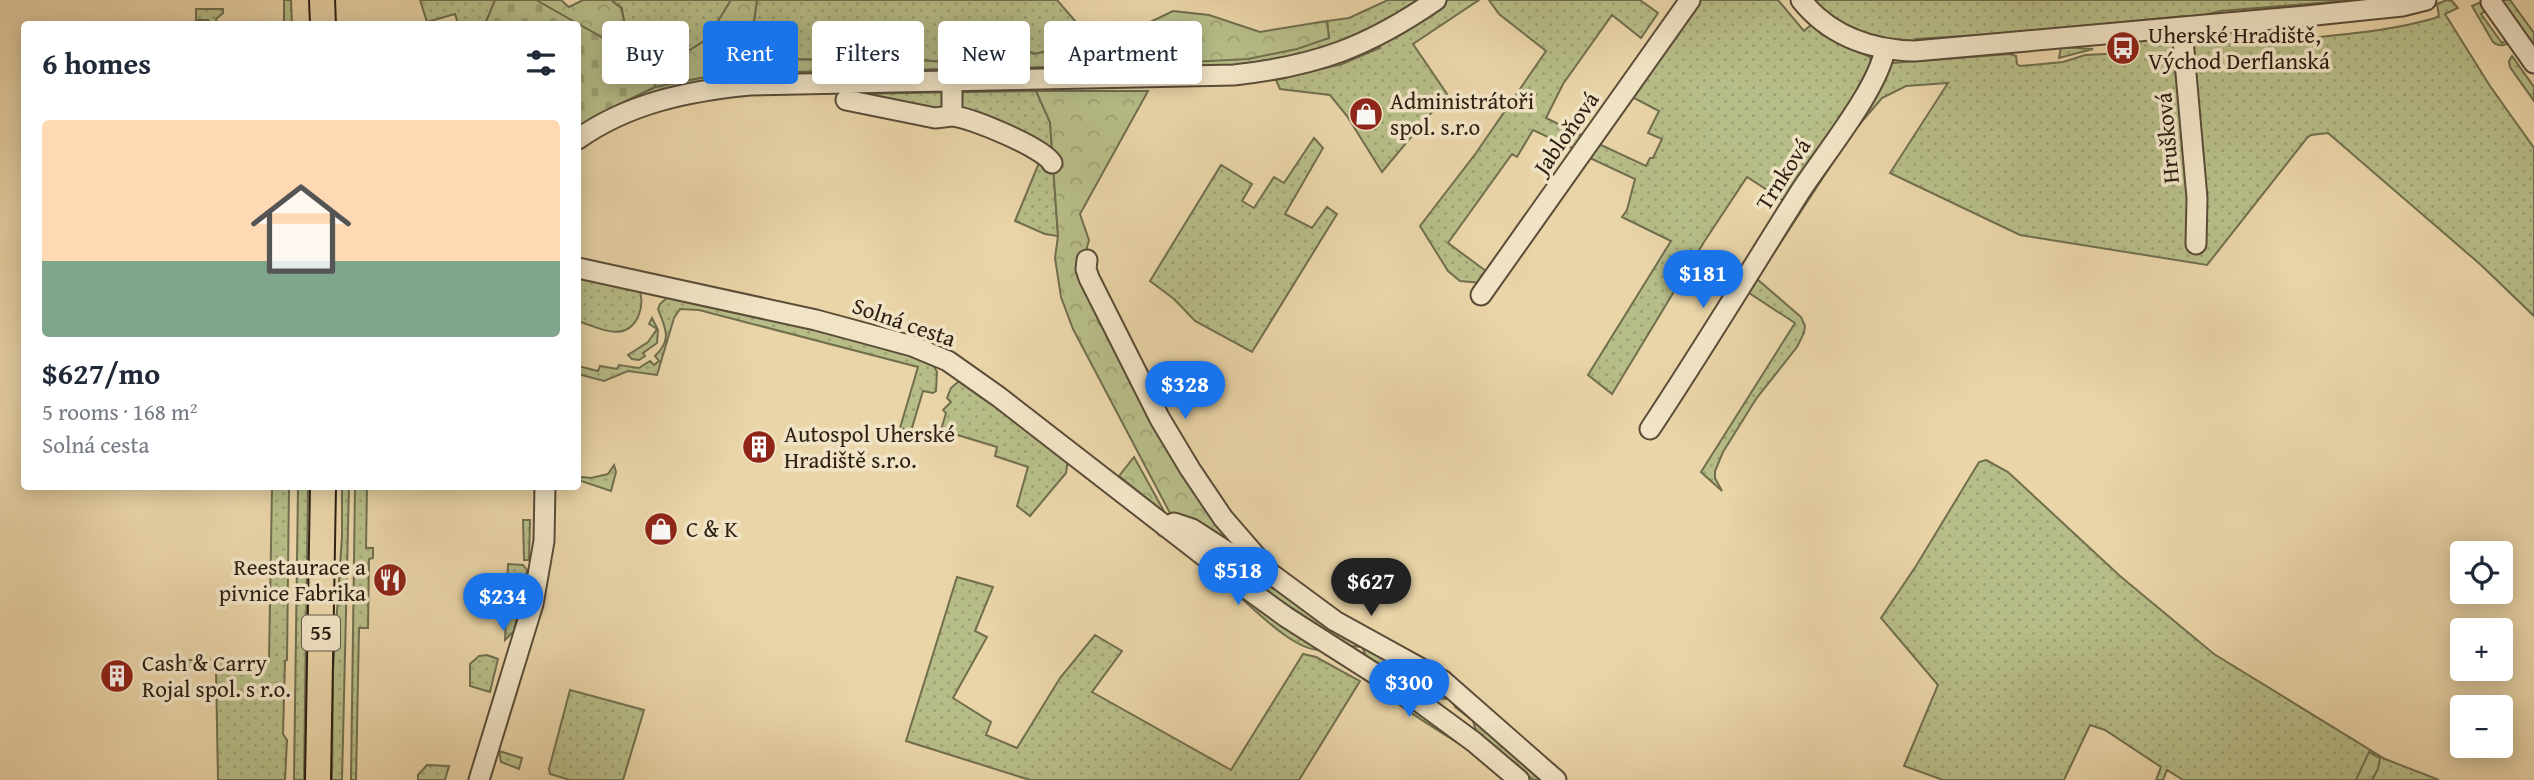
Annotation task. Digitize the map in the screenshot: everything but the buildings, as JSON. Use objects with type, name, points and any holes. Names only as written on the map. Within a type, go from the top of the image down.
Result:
[{"type":"main road","points":[[322,0],[323,21]]},
{"type":"main road","name":"55","points":[[318,780],[323,490]]},
{"type":"street","points":[[1030,80],[1234,75],[1270,71],[1304,64],[1360,45],[1382,35],[1436,0]]},
{"type":"street","name":"Jabloňová","points":[[1481,295],[1690,0]]},
{"type":"street","points":[[1801,0],[1817,18],[1856,41],[1885,49],[1915,51],[2182,28],[2402,6],[2426,0]]},
{"type":"street","points":[[2491,2],[2534,63]]},
{"type":"street","name":"Hrušková","points":[[2182,28],[2196,198],[2196,244]]},
{"type":"street","name":"Trnková","points":[[1650,429],[1798,194],[1864,96],[1881,66],[1885,49]]},
{"type":"street","points":[[581,137],[638,107],[682,93],[750,85],[938,82]]},
{"type":"street","points":[[952,84],[952,116]]},
{"type":"street","points":[[846,100],[935,118],[952,116],[967,119],[1038,149],[1049,156],[1052,163]]},
{"type":"street","points":[[1087,260],[1089,278],[1166,429],[1223,518],[1274,576]]},
{"type":"street","name":"Solná cesta","points":[[581,269],[765,307],[870,334],[933,354],[971,376],[1286,617],[1421,703],[1519,780]]},
{"type":"street","points":[[479,780],[533,604],[544,541],[545,490]]},
{"type":"street","name":"Solná cesta","points":[[1166,527],[1182,523],[1240,560],[1274,576],[1335,621],[1452,686],[1556,780]]},
{"type":"green space","points":[[284,0],[291,0],[292,21],[284,21]]},
{"type":"green space","points":[[420,0],[496,0],[486,21],[457,21],[455,14],[427,21]]},
{"type":"green space","points":[[495,0],[536,0],[573,21],[486,21]]},
{"type":"green space","points":[[496,0],[561,0],[569,7],[583,0],[611,0],[621,8],[624,21],[602,21],[602,84],[670,84],[655,87],[611,108],[581,128],[581,21],[568,21]]},
{"type":"green space","points":[[611,0],[731,0],[719,21],[703,21],[703,41],[689,51],[689,21],[624,21],[622,8]]},
{"type":"green space","points":[[731,0],[757,0],[754,21],[718,21]]},
{"type":"green space","points":[[757,0],[1057,0],[1075,21],[1044,21],[1044,54],[1030,53],[1030,21],[938,21],[938,61],[924,60],[924,21],[812,21],[812,60],[798,59],[798,21],[754,21]]},
{"type":"green space","points":[[1388,0],[1423,0],[1366,33],[1306,54],[1235,68],[1202,69],[1202,61],[1329,38],[1327,21],[1349,18]]},
{"type":"green space","points":[[1448,0],[1479,0],[1413,44],[1447,94],[1382,172],[1347,116],[1330,95],[1280,89],[1276,80],[1342,64],[1380,48],[1379,44]]},
{"type":"green space","points":[[1489,0],[1640,0],[1658,13],[1641,38],[1612,15],[1563,84],[1546,118],[1583,136],[1574,149],[1533,130],[1517,157],[1512,154],[1448,243],[1486,271],[1482,275],[1486,278],[1482,283],[1460,281],[1448,271],[1420,226],[1476,153],[1546,51],[1499,14]]},
{"type":"green space","points":[[1698,0],[1778,0],[1804,31],[1813,23],[1821,34],[1870,57],[1871,63],[1848,107],[1784,201],[1747,177],[1704,242],[1612,394],[1588,375],[1671,241],[1622,217],[1627,210],[1635,179],[1590,158],[1599,144],[1646,166],[1650,158],[1653,158],[1662,139],[1648,133],[1659,111],[1630,96]]},
{"type":"green space","points":[[1812,0],[2357,0],[2220,11],[2185,20],[2184,16],[2011,33],[1916,39],[1915,42],[1880,41],[1837,22]]},
{"type":"green space","points":[[2502,0],[2510,0],[2534,33],[2534,53],[2499,5]]},
{"type":"green space","points":[[2452,1],[2458,8],[2445,14],[2490,86],[2534,148],[2534,316],[2481,265],[2328,133],[2307,138],[2207,265],[2020,235],[1890,173],[1948,83],[1906,86],[1882,98],[1852,133],[1757,279],[1801,317],[1805,326],[1804,333],[1797,347],[1756,399],[1723,452],[1715,471],[1715,478],[1722,491],[1701,472],[1795,323],[1743,289],[1892,63],[2010,54],[2016,56],[2020,66],[2063,62],[2085,55],[2125,53],[2133,48],[2132,44],[2148,39],[2219,32],[2221,44],[2289,37],[2289,28],[2298,27],[2299,39],[2351,34],[2435,18],[2439,16],[2437,4]]},
{"type":"green space","points":[[2484,1],[2491,7],[2481,14],[2502,43],[2512,37],[2514,40],[2504,45],[2493,42],[2472,6]]},
{"type":"green space","points":[[196,9],[223,9],[217,21],[196,20]]},
{"type":"green space","points":[[1173,11],[1209,15],[1260,32],[1327,21],[1329,38],[1297,49],[1248,59],[1202,61],[1202,21],[1152,21]]},
{"type":"green space","points":[[581,25],[602,37],[602,84],[654,84],[655,87],[611,108],[581,128]]},
{"type":"green space","points":[[703,42],[703,78],[689,80],[689,50]]},
{"type":"green space","points":[[2061,47],[2093,49],[2059,58]]},
{"type":"green space","points":[[1030,52],[1044,52],[1044,67],[1030,67]]},
{"type":"green space","points":[[2512,56],[2534,87],[2534,101],[2510,67]]},
{"type":"green space","points":[[798,59],[812,60],[812,72],[798,72]]},
{"type":"green space","points":[[924,60],[938,61],[938,69],[924,69]]},
{"type":"green space","points":[[1030,67],[1044,67],[1044,72],[1030,73]]},
{"type":"green space","points":[[924,69],[938,69],[938,74],[924,74]]},
{"type":"green space","points":[[798,72],[812,72],[812,76],[798,76]]},
{"type":"green space","points":[[703,78],[703,84],[740,84],[581,128],[611,108],[655,87],[689,84],[689,80]]},
{"type":"green space","points":[[1036,91],[1050,122],[1052,150],[933,113],[845,94]]},
{"type":"green space","points":[[1036,91],[1148,91],[1080,214],[1089,240],[1082,265],[1158,414],[1260,566],[1171,515],[1073,329],[1061,297],[1055,258],[1058,236],[1050,122]]},
{"type":"green space","points":[[1314,138],[1323,148],[1285,214],[1312,228],[1327,207],[1337,214],[1252,352],[1195,321],[1174,299],[1150,281],[1221,165],[1252,184],[1242,201],[1254,208],[1274,177],[1284,183]]},
{"type":"green space","points":[[1041,158],[1053,164],[1058,236],[1045,234],[1015,221]]},
{"type":"green space","points":[[581,279],[639,289],[641,307],[632,325],[618,332],[581,322]]},
{"type":"green space","points":[[669,296],[794,320],[931,361],[937,372],[936,391],[923,391],[911,431],[900,428],[918,367],[699,310],[680,309],[674,318],[657,375],[628,371],[604,381],[581,375],[581,367],[598,371],[600,366],[617,369],[619,365],[639,368],[650,361],[654,365],[659,361],[655,356],[666,339],[658,309]]},
{"type":"green space","points":[[652,318],[658,330],[657,343],[643,353],[645,356],[639,360],[632,359],[628,355],[648,342],[657,329],[649,324]]},
{"type":"green space","points":[[959,381],[967,381],[1068,460],[1066,473],[1030,516],[1017,506],[1028,467],[995,456],[997,447],[941,430],[946,413],[943,410],[951,402],[947,398],[951,388]]},
{"type":"green space","points":[[1134,457],[1165,513],[1119,476]]},
{"type":"green space","points":[[1986,460],[2008,472],[2120,576],[2214,654],[2385,759],[2439,780],[2183,780],[2167,770],[2163,780],[2156,780],[2161,767],[2105,730],[2090,725],[2064,780],[1943,780],[1904,766],[1938,685],[1881,618],[1979,462]]},
{"type":"green space","points":[[614,465],[616,472],[611,491],[581,481],[582,477],[608,474]]},
{"type":"green space","points":[[272,490],[289,490],[287,660],[283,734],[287,740],[285,780],[218,780],[216,668],[166,670],[165,660],[269,660]]},
{"type":"green space","points":[[298,490],[308,490],[304,780],[294,780]]},
{"type":"green space","points":[[342,490],[349,490],[342,780],[332,780],[333,670],[342,537]]},
{"type":"green space","points":[[355,490],[367,490],[366,548],[373,548],[373,558],[369,559],[368,628],[359,628],[356,780],[351,780]]},
{"type":"green space","points":[[523,520],[530,520],[529,560],[524,560]]},
{"type":"green space","points":[[508,564],[523,565],[527,570],[524,587],[512,587],[512,591],[523,591],[514,631],[505,640]]},
{"type":"green space","points":[[1253,572],[1440,682],[1550,780],[1533,780],[1477,734],[1473,721],[1455,707],[1453,699],[1429,696],[1407,685],[1366,656],[1362,647],[1349,646],[1250,580],[1249,573]]},
{"type":"green space","points":[[957,577],[993,587],[975,631],[987,637],[953,698],[991,722],[986,735],[1017,748],[1060,678],[1095,635],[1122,651],[1092,692],[1231,770],[1303,654],[1316,657],[1360,681],[1299,780],[1030,780],[906,741]]},
{"type":"green space","points":[[1242,593],[1326,649],[1305,647],[1281,633],[1242,599]]},
{"type":"green space","points":[[487,655],[498,659],[490,692],[470,686],[470,664],[479,656]]},
{"type":"green space","points":[[1349,663],[1481,757],[1396,702]]},
{"type":"green space","points":[[570,690],[644,710],[623,780],[570,780],[550,774],[549,769]]},
{"type":"green space","points":[[499,751],[522,758],[519,769],[501,762]]},
{"type":"green space","points":[[2369,752],[2380,758],[2378,769],[2372,780],[2356,780]]},
{"type":"green space","points":[[427,765],[449,766],[445,780],[418,780],[418,775]]},
{"type":"place","name":"Uherské Hradiště, Východ Derflanská","points":[[2123,48]]},
{"type":"place","name":"Administrátoři spol. s.r.o","points":[[1366,114]]},
{"type":"place","name":"Autospol Uherské Hradiště s.r.o.","points":[[759,447]]},
{"type":"place","name":"C & K","points":[[661,529]]},
{"type":"place","name":"Reestaurace a pivnice Fabrika","points":[[390,580]]},
{"type":"place","name":"Cash & Carry Rojal spol. s r.o.","points":[[117,676]]}]
